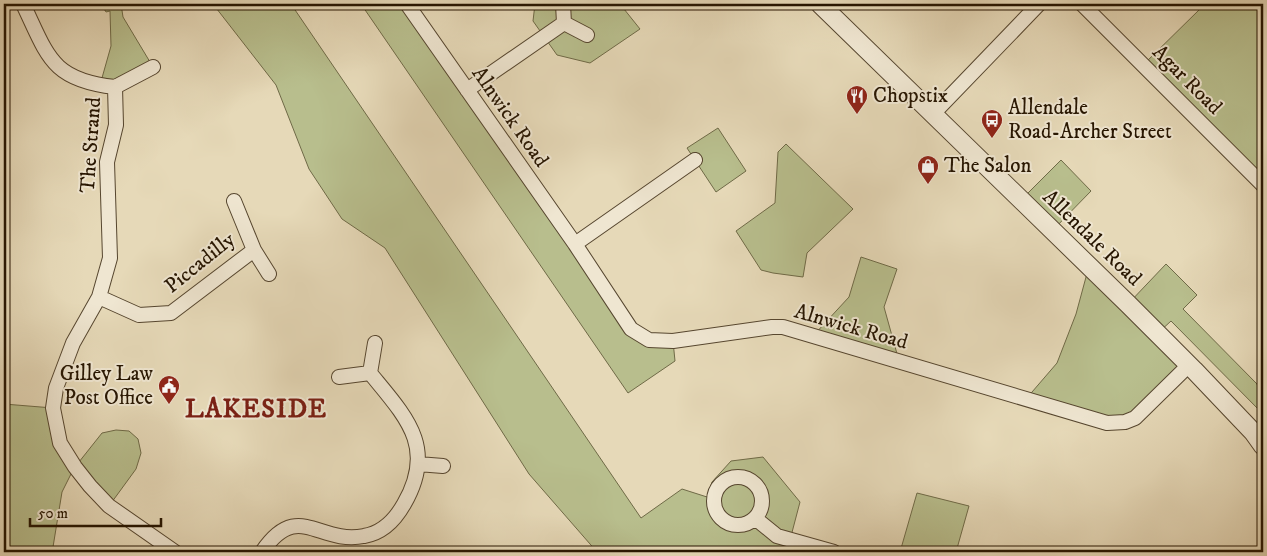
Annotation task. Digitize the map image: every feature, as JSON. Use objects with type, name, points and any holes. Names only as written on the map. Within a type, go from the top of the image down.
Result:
[{"type":"street","name":"The Strand","points":[[23,4],[46,51],[57,67],[75,79],[115,87],[116,125],[107,162],[110,258],[99,297],[73,343],[56,388],[53,408],[60,443],[75,467],[109,506],[175,552]]},
{"type":"street","name":"Alnwick Road","points":[[407,4],[575,244],[631,329],[649,340],[673,341],[772,326],[783,327],[1107,423],[1126,422],[1135,418],[1188,365]]},
{"type":"street","points":[[563,4],[564,23]]},
{"type":"street","name":"Allendale Road","points":[[820,4],[1188,365],[1260,433]]},
{"type":"street","points":[[933,114],[1039,4]]},
{"type":"street","name":"Agar Road","points":[[1082,4],[1263,185]]},
{"type":"street","points":[[467,90],[564,23]]},
{"type":"street","points":[[564,23],[587,35]]},
{"type":"street","points":[[115,87],[152,67]]},
{"type":"street","points":[[575,244],[695,160]]},
{"type":"street","name":"Piccadilly","points":[[99,297],[139,315],[171,312],[254,250],[234,201]]},
{"type":"street","points":[[254,250],[269,274]]},
{"type":"street","points":[[262,552],[272,538],[285,528],[296,526],[306,526],[337,536],[352,538],[366,536],[380,531],[392,521],[403,506],[412,489],[418,464],[418,452],[408,422],[370,373],[375,342]]},
{"type":"street","points":[[339,377],[370,373]]},
{"type":"street","points":[[418,464],[443,466]]},
{"type":"street","points":[[755,518],[777,536],[834,552]]},
{"type":"green space","points":[[101,4],[121,4],[123,17],[153,67],[100,85],[111,46],[110,11],[106,12]]},
{"type":"green space","points":[[213,4],[291,4],[641,518],[682,489],[707,497],[712,482],[731,461],[763,457],[800,502],[790,540],[834,552],[597,552],[529,474],[385,248],[342,219],[309,169],[276,85]]},
{"type":"green space","points":[[361,4],[407,4],[631,329],[673,341],[675,361],[628,393]]},
{"type":"green space","points":[[535,4],[620,4],[640,29],[590,63],[557,55],[533,21]]},
{"type":"green space","points":[[1197,4],[1263,4],[1263,185],[1143,65],[1201,8]]},
{"type":"green space","points":[[718,128],[746,171],[716,192],[687,148]]},
{"type":"green space","points":[[786,144],[853,209],[807,253],[803,277],[761,270],[736,231],[775,203],[778,152]]},
{"type":"green space","points":[[1061,160],[1091,191],[1052,231],[1021,200]]},
{"type":"green space","points":[[861,257],[897,269],[884,307],[899,361],[813,336],[849,297]]},
{"type":"green space","points":[[1166,264],[1197,295],[1183,309],[1257,384],[1263,403],[1263,414],[1171,321],[1158,333],[1189,365],[1125,422],[1026,399],[1057,363],[1076,314],[1089,266],[1128,304]]},
{"type":"green space","points":[[4,404],[53,408],[75,467],[102,433],[116,430],[129,431],[138,439],[141,453],[136,469],[109,506],[74,468],[62,492],[53,547],[54,552],[4,552]]},
{"type":"green space","points":[[917,493],[969,506],[956,552],[900,552]]},
{"type":"place","name":"Chopstix","points":[[857,115]]},
{"type":"place","name":"Allendale Road-Archer Street","points":[[992,139]]},
{"type":"place","name":"The Salon","points":[[928,185]]},
{"type":"place","name":"Gilley Law Post Office","points":[[169,405]]},
{"type":"district","name":"LAKESIDE","points":[[256,409]]}]
